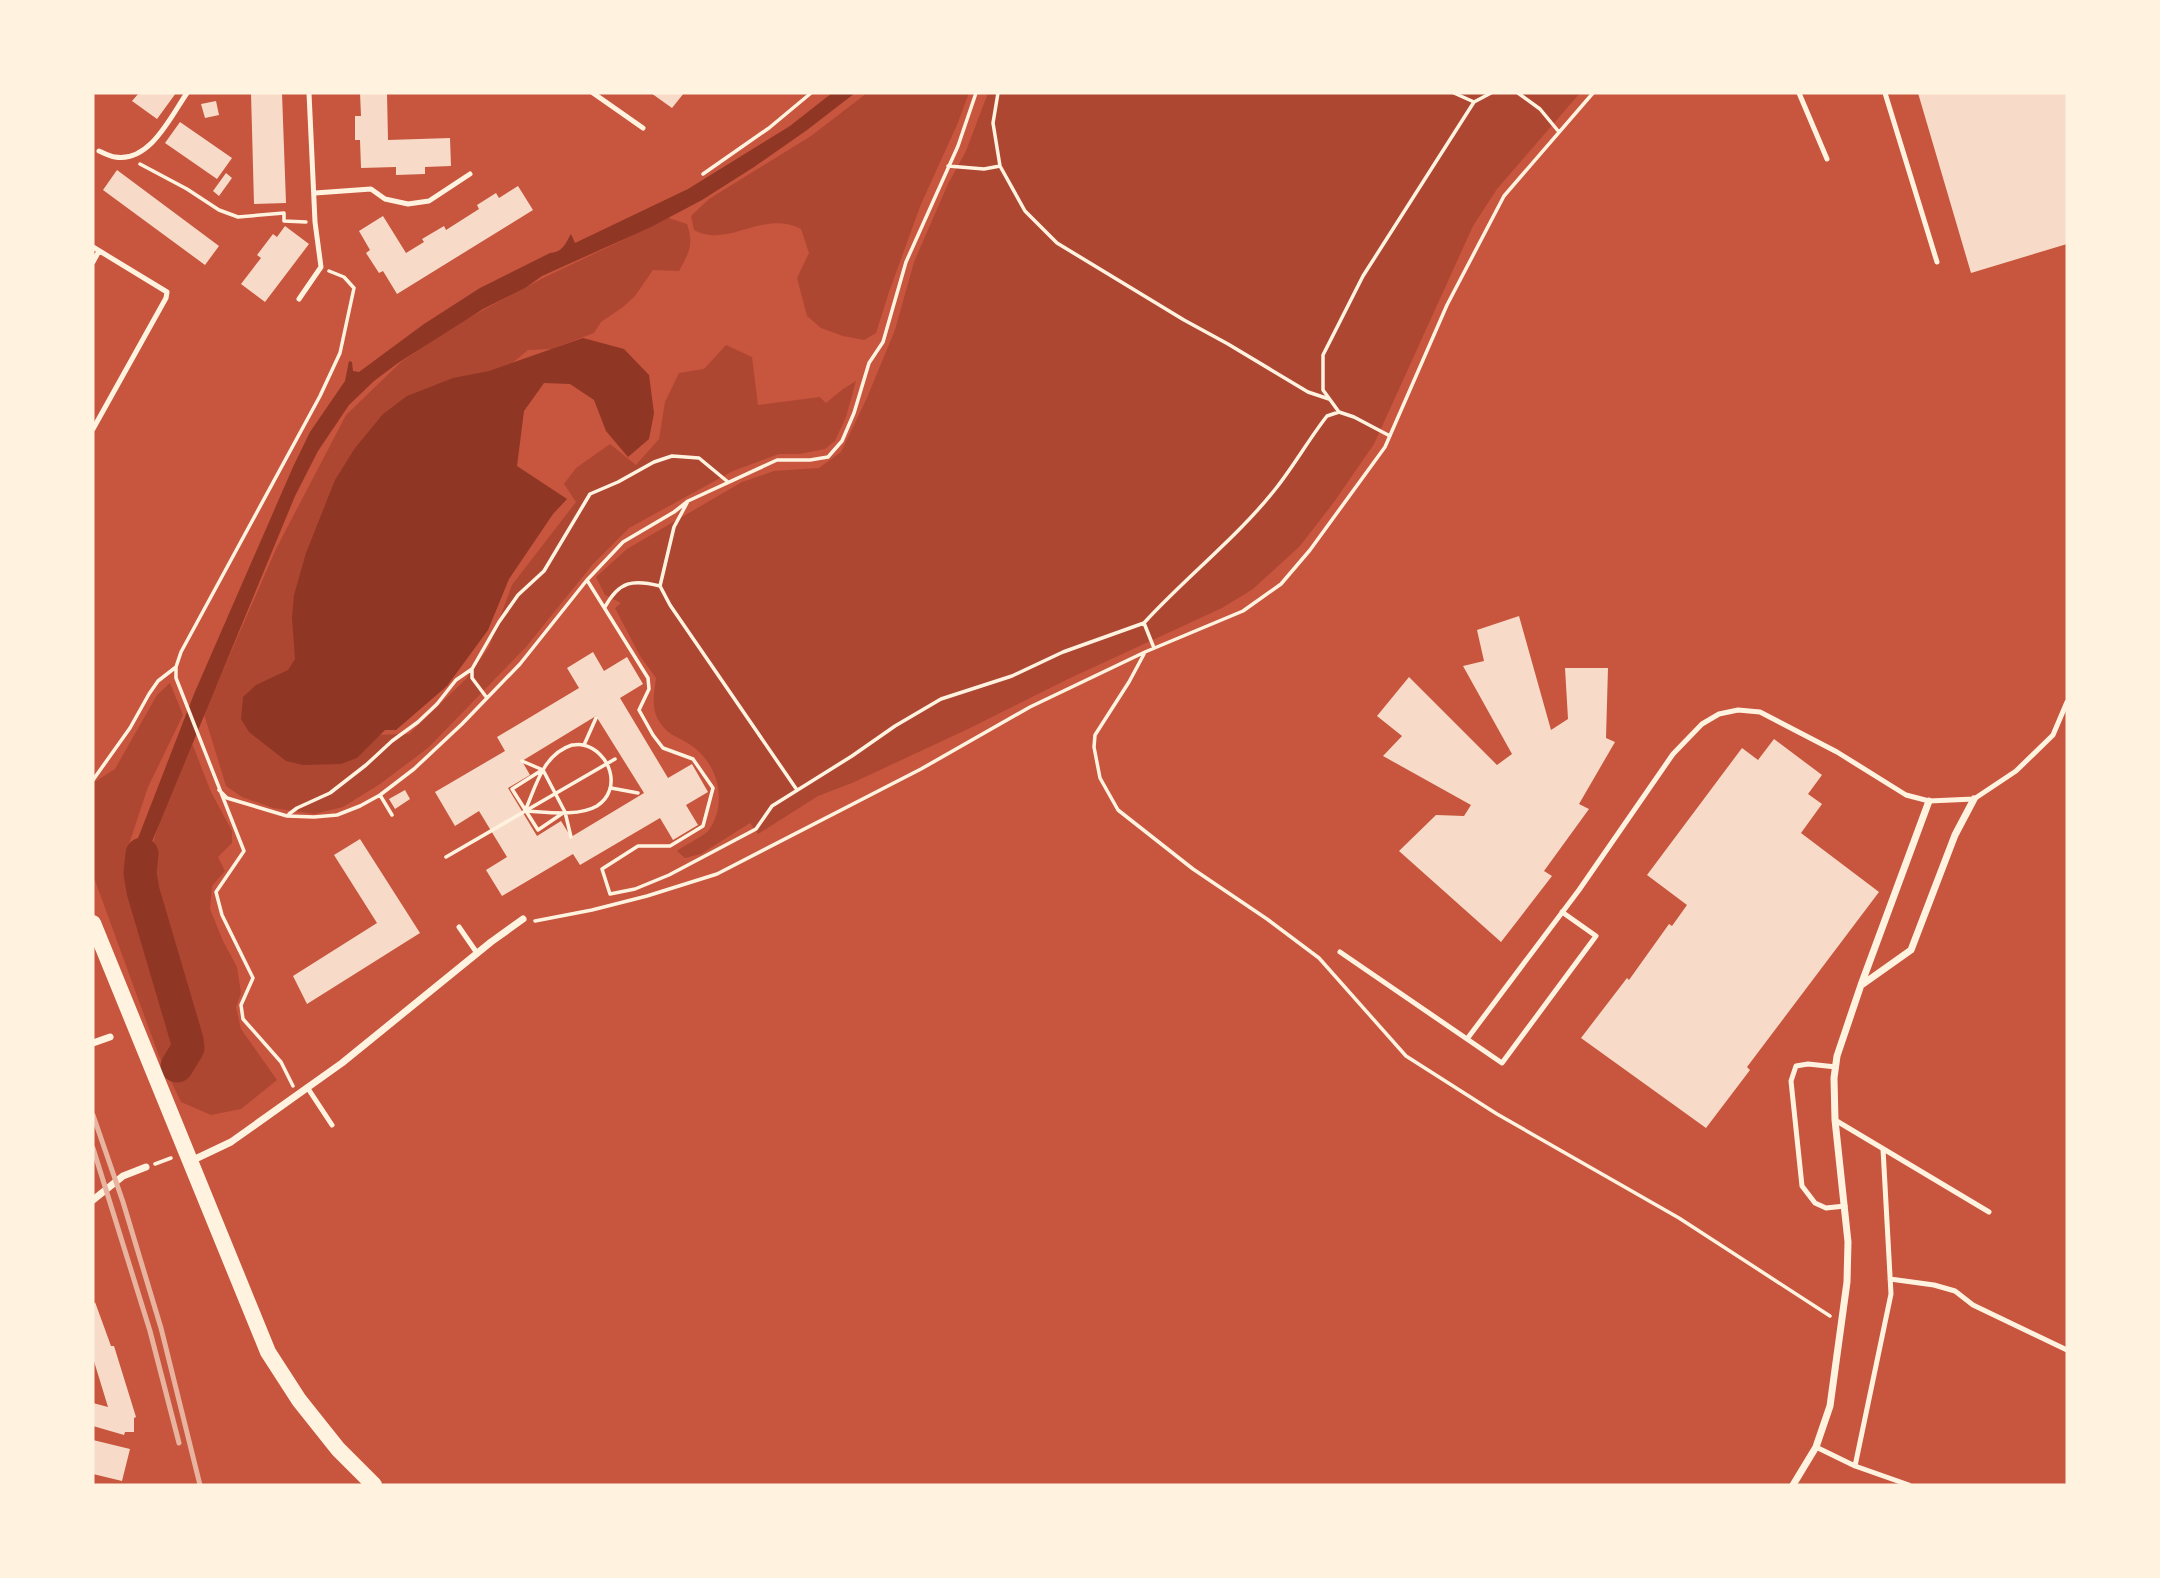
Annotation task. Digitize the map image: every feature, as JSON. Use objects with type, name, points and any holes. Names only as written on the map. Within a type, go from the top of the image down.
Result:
[{"type":"highway","points":[[93,923],[268,1352],[299,1400],[338,1449],[374,1485]]},
{"type":"street","points":[[1861,985],[1911,950],[1955,835],[1974,799]]},
{"type":"street","points":[[1793,1485],[1816,1447],[1830,1406],[1847,1282],[1848,1242],[1835,1120],[1836,1067],[1841,1043],[1861,985],[1929,801]]},
{"type":"street","points":[[188,1157],[231,1142],[342,1063],[523,919]]},
{"type":"street","points":[[93,1043],[110,1037]]},
{"type":"street","points":[[93,1200],[123,1176],[146,1167]]},
{"type":"lane","points":[[99,151],[116,157],[131,156],[149,146],[187,93]]},
{"type":"lane","points":[[299,299],[321,267],[315,222],[309,93]]},
{"type":"lane","points":[[593,93],[643,128]]},
{"type":"lane","points":[[1799,93],[1827,159]]},
{"type":"lane","points":[[1885,93],[1937,262]]},
{"type":"lane","points":[[315,193],[371,189],[385,199],[408,204],[429,201],[470,174]]},
{"type":"lane","points":[[93,247],[167,292],[93,429]]},
{"type":"lane","points":[[93,262],[99,251]]},
{"type":"lane","points":[[1466,1039],[1562,912],[1673,754],[1702,724],[1719,714],[1738,710],[1760,712],[1837,752],[1906,794],[1929,801],[1974,799],[2016,771],[2053,735],[2067,702]]},
{"type":"lane","points":[[1340,952],[1502,1063],[1596,936],[1562,912]]},
{"type":"lane","points":[[459,927],[477,953]]},
{"type":"lane","points":[[1836,1067],[1808,1064],[1796,1066],[1791,1081],[1802,1186],[1815,1203],[1826,1208],[1845,1206]]},
{"type":"lane","points":[[307,1087],[332,1125]]},
{"type":"lane","points":[[1835,1120],[1989,1212]]},
{"type":"lane","points":[[1855,1466],[1890,1307],[1891,1279],[1883,1149]]},
{"type":"lane","points":[[1891,1279],[1955,1291],[1973,1305],[2067,1350]]},
{"type":"lane","points":[[1816,1447],[1855,1466],[1909,1485]]},
{"type":"path","points":[[703,174],[769,128],[811,93]]},
{"type":"path","points":[[219,790],[227,798],[287,816],[337,815],[360,806],[414,769],[487,698],[520,664],[587,580],[623,542],[688,501],[777,460],[828,457],[842,442],[854,414],[869,363],[883,342],[906,262],[958,146],[976,93]]},
{"type":"path","points":[[998,93],[993,123],[1000,166],[1025,211],[1057,243],[1308,392],[1329,399]]},
{"type":"path","points":[[1454,93],[1474,102]]},
{"type":"path","points":[[1339,412],[1323,390],[1323,355],[1363,276],[1474,102],[1491,93]]},
{"type":"path","points":[[1518,93],[1540,109],[1559,131]]},
{"type":"path","points":[[523,919],[541,920],[592,910],[717,874],[921,769],[1030,707],[1145,652],[1243,611],[1281,584],[1310,550],[1385,447],[1447,305],[1504,196],[1593,93]]},
{"type":"path","points":[[131,156],[142,166],[187,189],[219,210],[237,217],[284,213],[284,221],[315,222]]},
{"type":"path","points":[[948,166],[984,170],[1000,166]]},
{"type":"path","points":[[297,1094],[281,1062],[243,1019],[241,1005],[253,978],[222,915],[216,892],[244,851],[176,678],[176,667],[180,652],[320,396],[340,353],[354,288],[344,277],[321,267]]},
{"type":"path","points":[[587,580],[648,678],[649,689],[639,710],[653,735],[663,748],[693,759],[713,788],[704,827],[670,846],[638,846],[602,869],[610,894],[635,889],[755,830],[772,806],[941,699],[1012,676],[1063,652],[1144,622],[1175,589],[1225,544],[1277,487],[1327,416],[1339,412],[1354,416],[1390,436]]},
{"type":"path","points":[[287,816],[330,793],[366,765],[418,722],[456,680],[472,669],[518,595],[544,571],[590,494],[654,462],[672,456],[699,458],[728,482]]},
{"type":"path","points":[[688,501],[674,527],[660,586],[670,605],[797,790]]},
{"type":"path","points":[[605,607],[613,592],[624,585],[640,581],[660,586]]},
{"type":"path","points":[[1144,622],[1154,648]]},
{"type":"path","points":[[1145,652],[1095,735],[1094,747],[1100,778],[1118,810],[1193,869],[1319,958],[1406,1056],[1497,1114],[1679,1218],[1841,1324]]},
{"type":"path","points":[[93,780],[130,728],[158,681],[176,667]]},
{"type":"path","points":[[472,669],[472,678],[487,698]]},
{"type":"path","points":[[584,745],[596,718]]},
{"type":"path","points":[[584,745],[607,764],[612,775],[611,788],[597,806],[583,811],[525,811],[543,770],[550,758],[560,749],[584,745]]},
{"type":"path","points":[[446,858],[615,759]]},
{"type":"path","points":[[522,761],[543,770],[565,812],[571,837]]},
{"type":"path","points":[[543,770],[512,789],[538,830],[565,812]]},
{"type":"path","points":[[611,788],[638,793]]},
{"type":"path","points":[[380,794],[392,815]]},
{"type":"path","points":[[146,1167],[188,1157]]},
{"type":"shaded area","points":[[832,93],[855,93],[807,130],[702,200],[651,227],[542,276],[525,288],[483,309],[398,363],[349,405],[318,451],[295,496],[151,844],[149,872],[153,891],[137,905],[132,875],[135,846],[194,694],[293,467],[310,432],[345,381],[349,361],[352,362],[353,371],[359,372],[424,324],[480,288],[561,249],[571,234],[575,243],[688,189],[790,126]]},
{"type":"shaded area","points":[[867,93],[969,93],[921,204],[876,333],[864,340],[821,328],[807,316],[797,278],[809,253],[801,229],[773,223],[733,233],[707,235],[694,230],[691,216],[709,199],[811,136]]},
{"type":"shaded area","points":[[988,93],[1580,93],[1497,189],[1473,226],[1374,444],[1300,546],[1253,589],[1222,608],[1068,679],[968,729],[818,796],[758,834],[750,823],[701,854],[685,858],[677,851],[707,832],[715,819],[719,795],[717,782],[699,751],[669,732],[656,716],[656,678],[640,656],[615,608],[621,603],[605,595],[596,577],[627,549],[742,482],[774,471],[819,468],[841,452],[895,330],[914,262],[948,184],[966,151]]},
{"type":"shaded area","points":[[666,217],[687,224],[689,231],[689,249],[679,271],[653,270],[635,296],[601,322],[594,333],[552,349],[528,350],[510,365],[332,736],[409,734],[466,679],[489,647],[512,585],[576,502],[564,484],[576,468],[610,444],[636,465],[659,439],[665,402],[679,373],[704,369],[726,345],[752,357],[758,405],[820,397],[826,403],[856,381],[846,417],[835,441],[825,449],[799,454],[779,454],[733,471],[629,528],[593,564],[526,647],[428,748],[380,784],[343,807],[314,814],[273,808],[242,797],[226,786],[204,714],[276,549],[346,415],[401,362],[457,324]]},
{"type":"shaded area","points":[[583,338],[624,349],[649,375],[654,413],[649,439],[628,457],[606,431],[594,400],[570,384],[544,383],[524,411],[517,466],[567,499],[553,514],[509,579],[488,630],[447,686],[396,730],[385,730],[357,758],[341,764],[303,765],[286,761],[249,732],[241,719],[243,697],[256,685],[288,670],[295,659],[292,618],[294,595],[306,553],[335,480],[355,448],[383,414],[407,396],[453,378],[489,371]]},
{"type":"shaded area","points":[[170,683],[183,715],[148,787],[129,844],[174,1006],[178,1048],[174,1057],[177,1066],[187,1066],[196,1056],[196,1040],[161,922],[150,874],[150,854],[162,812],[190,738],[211,792],[232,831],[232,843],[218,857],[225,871],[212,886],[210,909],[237,967],[241,993],[236,1007],[241,1029],[277,1080],[241,1109],[211,1115],[181,1102],[159,1056],[93,875],[93,783],[115,769],[157,695]]},
{"type":"pier","points":[[123,1114],[130,1135],[93,1146],[93,1121]]},
{"type":"building","points":[[139,93],[176,93],[157,119],[132,101]]},
{"type":"building","points":[[251,93],[282,93],[286,203],[254,204]]},
{"type":"building","points":[[360,93],[387,93],[388,140],[450,138],[451,166],[425,167],[425,174],[396,175],[396,167],[361,168],[360,140],[355,140],[355,116],[361,116]]},
{"type":"building","points":[[651,93],[684,93],[672,108]]},
{"type":"building","points":[[1918,93],[2067,93],[2067,244],[1971,273]]},
{"type":"building","points":[[216,101],[219,115],[205,118],[201,104]]},
{"type":"building","points":[[180,122],[232,158],[217,179],[165,143]]},
{"type":"building","points":[[117,170],[219,246],[205,265],[103,190]]},
{"type":"building","points":[[226,173],[232,178],[219,196],[213,191]]},
{"type":"building","points":[[518,186],[533,210],[397,294],[383,271],[379,273],[366,253],[370,250],[359,231],[383,216],[406,253],[424,242],[422,239],[444,226],[446,230],[479,209],[477,205],[496,193],[499,198]]},
{"type":"building","points":[[285,226],[309,244],[265,302],[241,284],[261,258],[257,255],[273,234],[277,237]]},
{"type":"building","points":[[1519,616],[1551,730],[1568,719],[1565,668],[1608,668],[1606,738],[1615,742],[1579,804],[1589,809],[1544,871],[1552,876],[1501,942],[1399,851],[1436,815],[1464,816],[1471,805],[1383,756],[1402,736],[1377,716],[1409,677],[1497,765],[1512,754],[1463,666],[1484,661],[1477,630]]},
{"type":"building","points":[[593,652],[604,671],[627,657],[643,684],[620,698],[668,778],[692,764],[708,792],[686,805],[698,825],[673,840],[660,818],[580,865],[573,854],[502,896],[486,870],[507,857],[479,811],[455,826],[435,792],[505,751],[497,737],[579,688],[567,668]],"holes":[[[596,716],[644,793],[571,837],[561,821],[537,836],[508,788],[530,775],[522,761]]]},
{"type":"building","points":[[1774,739],[1822,775],[1808,794],[1822,804],[1801,833],[1879,892],[1747,1067],[1750,1070],[1706,1128],[1581,1038],[1627,978],[1629,980],[1669,924],[1672,926],[1687,905],[1647,875],[1742,748],[1758,760]]},
{"type":"building","points":[[405,790],[410,799],[395,809],[389,799]]},
{"type":"building","points":[[360,839],[420,933],[307,1004],[293,976],[377,923],[334,855]]},
{"type":"building","points":[[95,1302],[111,1346],[114,1346],[136,1417],[134,1432],[125,1432],[124,1435],[93,1426],[93,1403],[108,1407],[93,1358]]},
{"type":"building","points":[[93,1440],[130,1449],[122,1481],[93,1474]]},
{"type":"waterway","points":[[142,854],[140,873],[143,891],[187,1040],[188,1048],[177,1066]]},
{"type":"railway","points":[[93,1115],[123,1202],[161,1328],[200,1485]]},
{"type":"railway","points":[[93,1148],[150,1331],[179,1443]]}]
